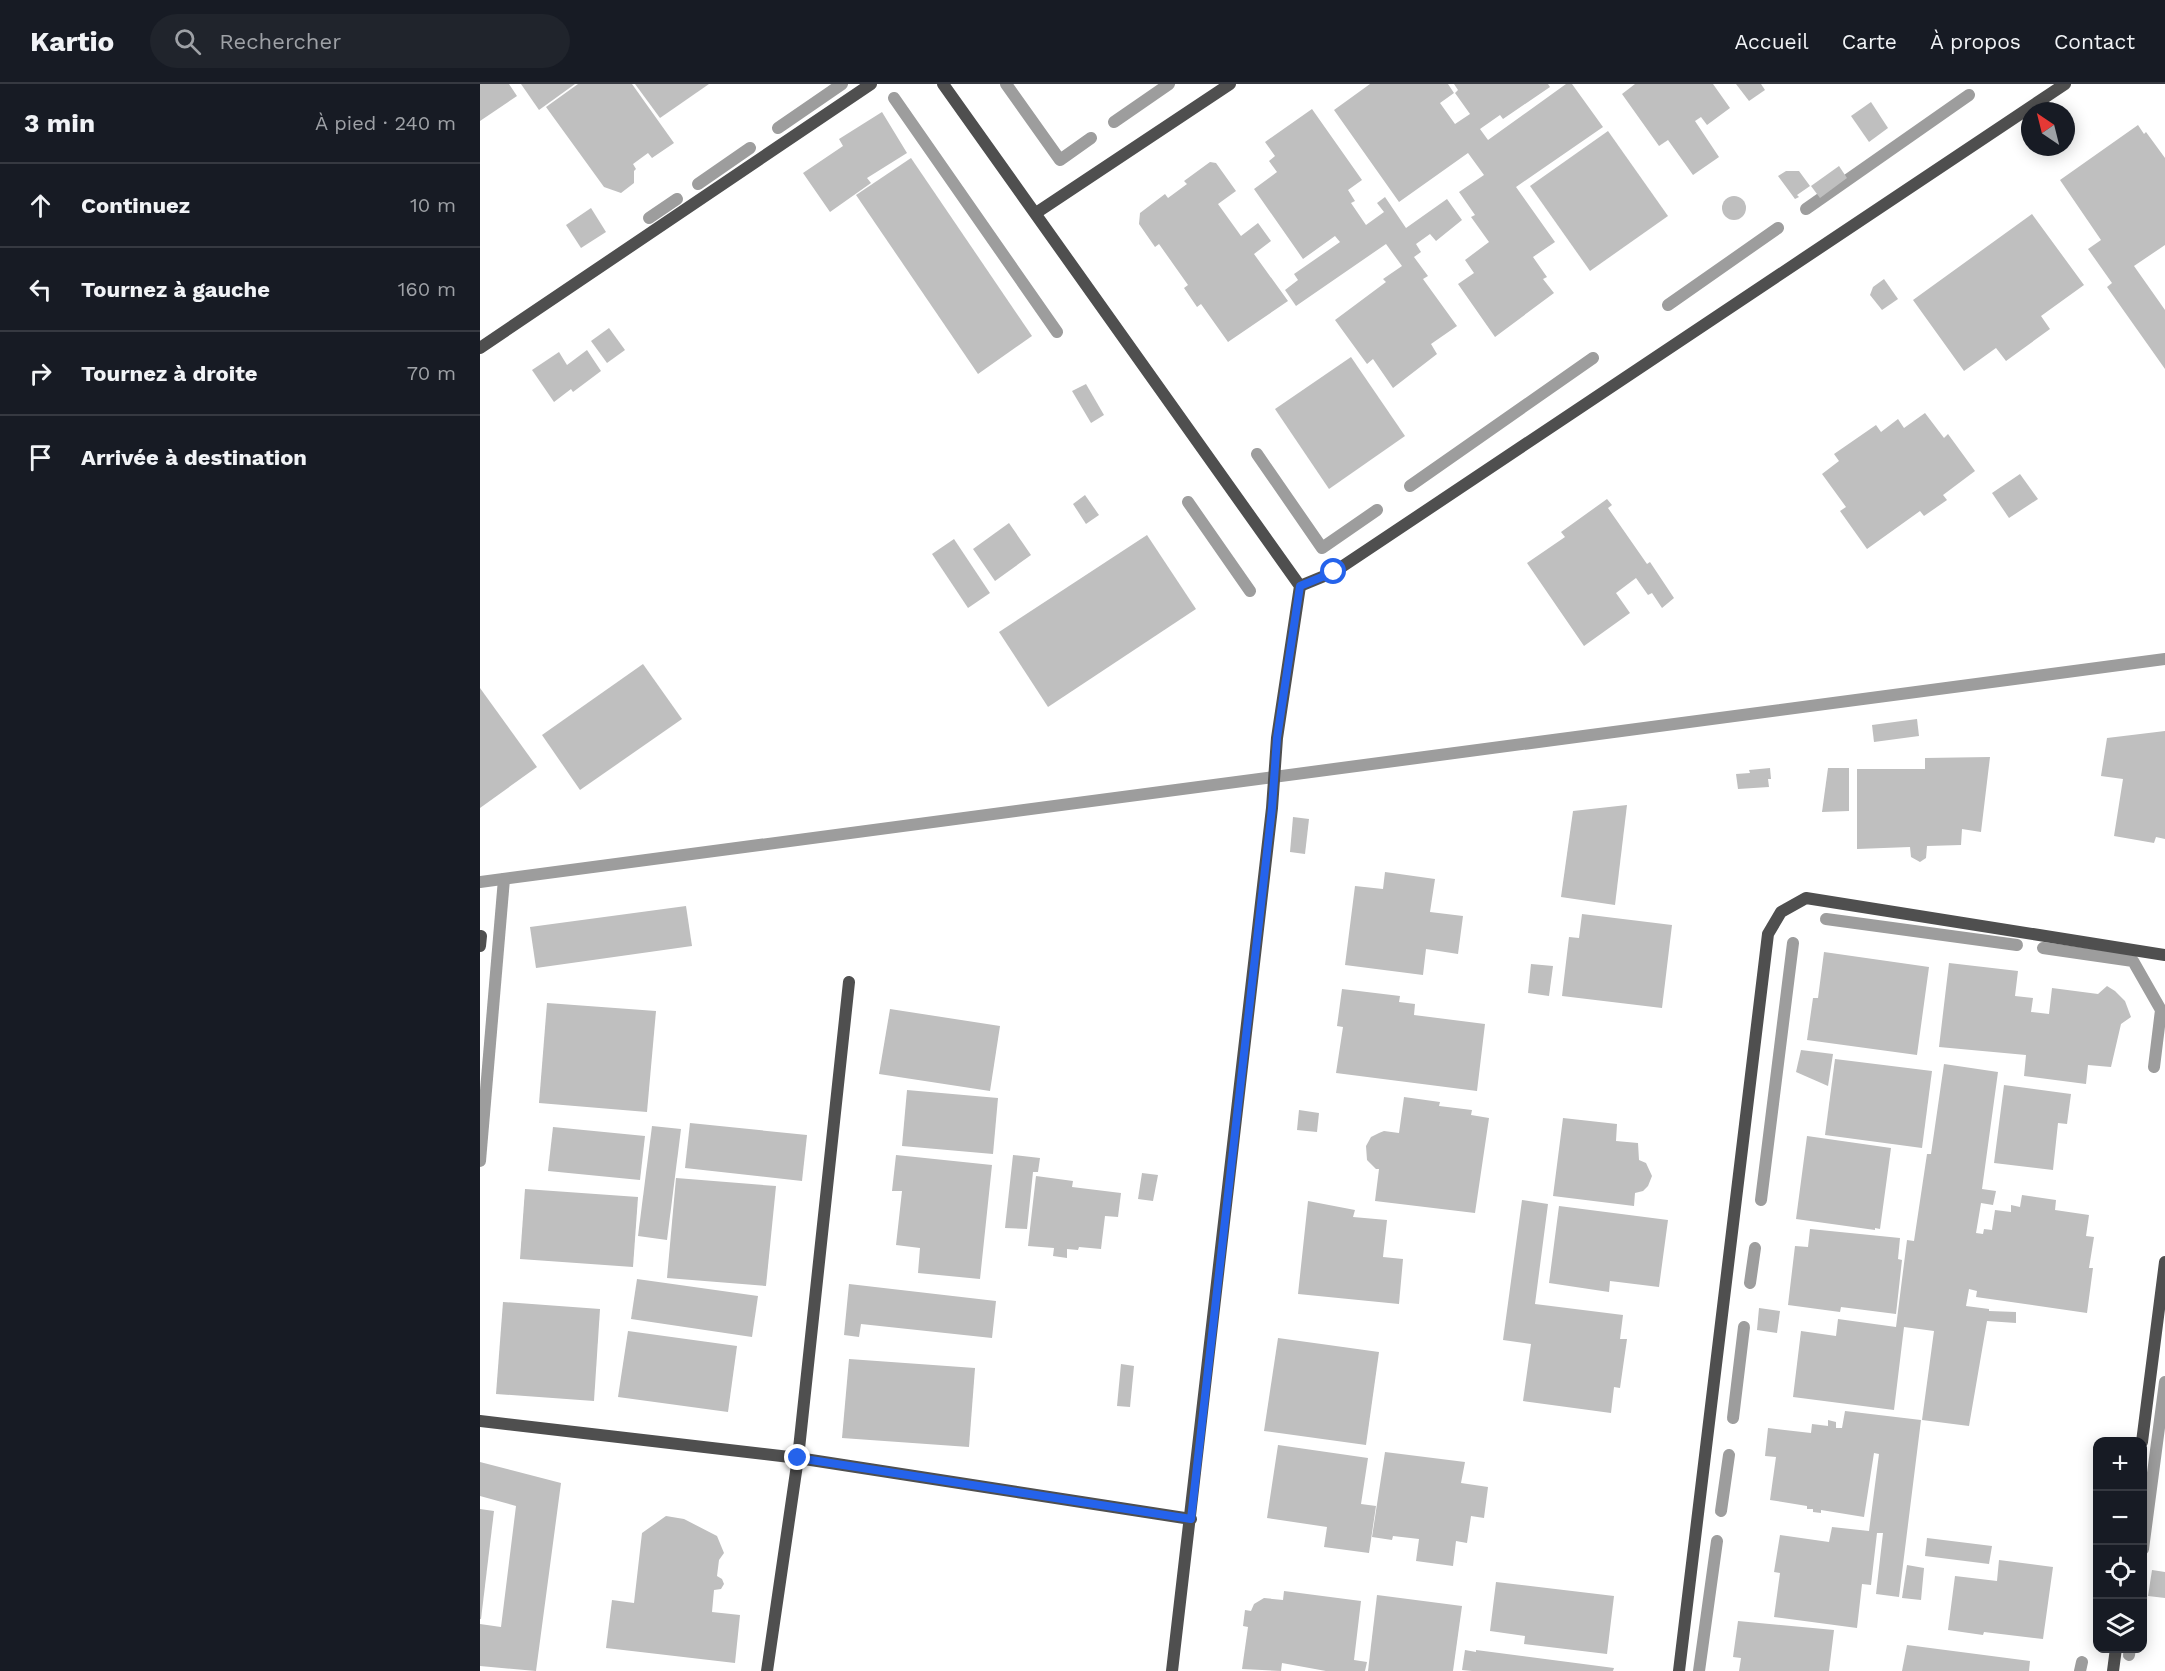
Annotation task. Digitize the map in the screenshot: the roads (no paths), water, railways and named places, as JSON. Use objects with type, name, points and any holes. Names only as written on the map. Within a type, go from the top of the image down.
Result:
[{"type":"street","points":[[480,348],[871,84]]},
{"type":"street","points":[[944,84],[1300,586],[1277,738],[1272,808],[1172,1671]]},
{"type":"street","points":[[1036,213],[1230,84]]},
{"type":"street","points":[[1300,586],[1334,572],[2065,84]]},
{"type":"street","points":[[1679,1671],[1768,934],[1781,912],[1806,898],[2165,955]]},
{"type":"street","points":[[767,1671],[798,1458],[849,982]]},
{"type":"street","points":[[2143,1437],[2165,1262]]},
{"type":"street","points":[[480,1421],[798,1458],[1191,1519]]},
{"type":"street","points":[[2113,1671],[2115,1653]]},
{"type":"waterway","points":[[778,128],[842,84]]},
{"type":"waterway","points":[[1006,84],[1060,160],[1091,138]]},
{"type":"waterway","points":[[1114,122],[1169,84]]},
{"type":"waterway","points":[[1806,209],[1969,95]]},
{"type":"waterway","points":[[894,98],[1057,332]]},
{"type":"waterway","points":[[698,184],[750,148]]},
{"type":"waterway","points":[[649,218],[677,199]]},
{"type":"waterway","points":[[1668,305],[1778,228]]},
{"type":"waterway","points":[[1410,486],[1593,358]]},
{"type":"waterway","points":[[1257,454],[1322,548],[1377,510]]},
{"type":"waterway","points":[[1188,502],[1250,591]]},
{"type":"waterway","points":[[480,882],[2165,659]]},
{"type":"waterway","points":[[480,1161],[504,879]]},
{"type":"waterway","points":[[1826,919],[2017,945]]},
{"type":"waterway","points":[[1761,1200],[1793,943]]},
{"type":"waterway","points":[[2043,948],[2133,961],[2161,1010],[2154,1067]]},
{"type":"waterway","points":[[1750,1283],[1755,1248]]},
{"type":"waterway","points":[[1733,1418],[1744,1327]]},
{"type":"waterway","points":[[2144,1545],[2165,1382]]},
{"type":"waterway","points":[[1721,1511],[1729,1455]]},
{"type":"waterway","points":[[1699,1671],[1717,1541]]},
{"type":"waterway","points":[[2080,1671],[2082,1662]]}]
